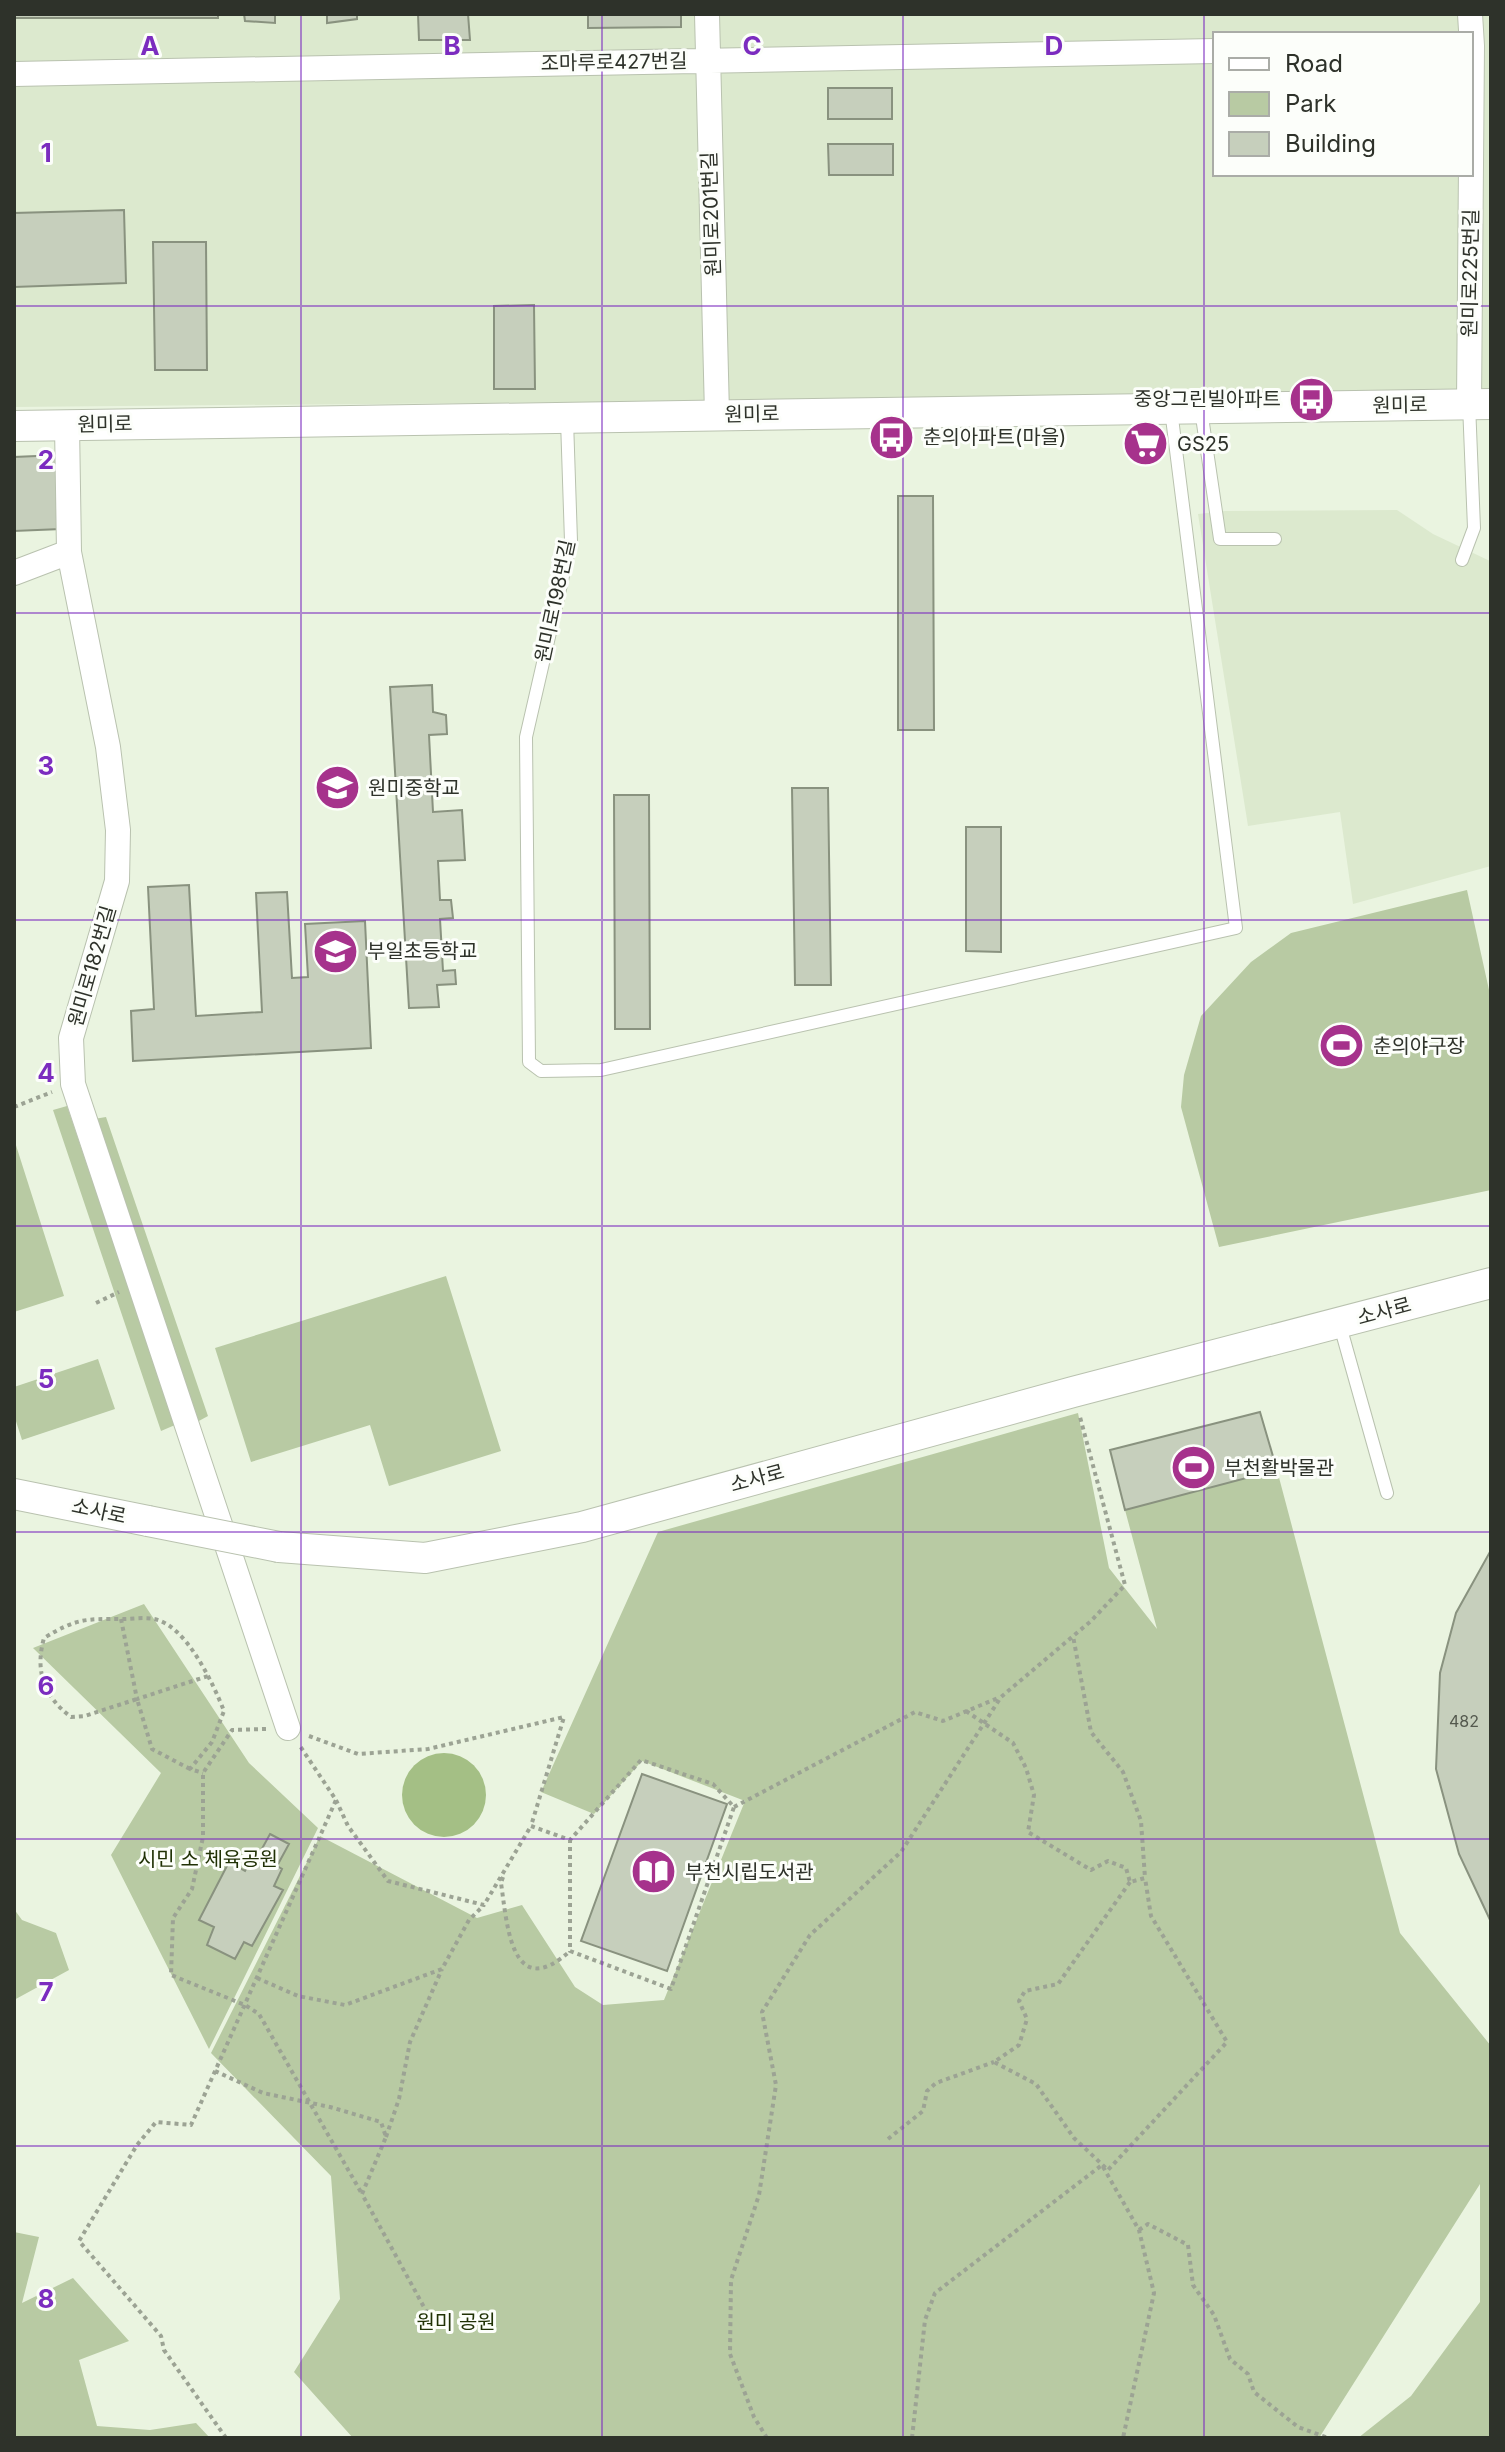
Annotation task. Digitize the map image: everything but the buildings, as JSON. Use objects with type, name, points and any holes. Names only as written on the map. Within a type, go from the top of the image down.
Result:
[{"type":"street","name":"원미로201번길","points":[[707,14],[717,414]]},
{"type":"street","name":"원미로225번길","points":[[1470,14],[1478,45],[1480,404]]},
{"type":"street","name":"조마루로427번길","points":[[14,74],[1213,51]]},
{"type":"street","name":"원미로","points":[[14,426],[1480,404]]},
{"type":"street","name":"원미로182번길","points":[[67,425],[69,552],[108,747],[118,830],[117,881],[71,1038],[73,1084],[288,1728]]},
{"type":"street","points":[[14,573],[69,552]]},
{"type":"street","name":"소사로","points":[[14,1494],[279,1547],[425,1558],[582,1527],[1073,1392],[1491,1283]]},
{"type":"lane","points":[[1462,560],[1474,528],[1480,404]]},
{"type":"lane","points":[[1186,407],[1220,539],[1275,539]]},
{"type":"lane","name":"원미로198번길","points":[[567,417],[571,541],[526,737],[529,1062],[541,1071],[601,1070],[1236,928],[1186,407]]},
{"type":"lane","points":[[1339,1322],[1387,1493]]},
{"type":"path","points":[[14,1107],[73,1084]]},
{"type":"path","points":[[767,2438],[754,2417],[730,2354],[731,2280],[759,2195],[776,2085],[762,2012],[810,1935],[901,1852],[1001,1697],[1073,1636],[1125,1585],[1073,1392]]},
{"type":"path","points":[[190,1769],[212,1742],[224,1711],[208,1676],[195,1655],[169,1625],[153,1619],[91,1618],[64,1626],[44,1638],[38,1658],[45,1687],[59,1708],[71,1717],[85,1716],[208,1676]]},
{"type":"path","points":[[121,1619],[137,1699],[152,1749],[203,1773]]},
{"type":"path","points":[[994,2062],[1036,2084],[1074,2138],[1108,2170],[1227,2042],[1151,1916],[1141,1821],[1123,1772],[1091,1732],[1073,1636]]},
{"type":"path","points":[[570,1951],[671,1989],[734,1807],[915,1712],[943,1721],[1001,1697]]},
{"type":"path","points":[[966,1711],[1013,1743],[1026,1768],[1034,1795],[1028,1832],[1091,1870],[1108,1861],[1126,1868],[1130,1882]]},
{"type":"path","points":[[362,2194],[399,2099],[410,2042],[442,1969],[469,1920],[484,1905],[531,1826],[564,1717],[428,1749],[358,1754],[288,1728],[232,1730],[203,1773],[203,1837],[192,1889],[173,1918],[171,1975],[245,2005],[259,2014],[436,2329]]},
{"type":"path","points":[[288,1728],[336,1800],[348,1826],[388,1881],[484,1905]]},
{"type":"path","points":[[510,1860],[501,1883],[512,1949],[522,1964],[538,1968],[556,1964],[570,1951],[570,1840],[641,1760],[713,1784],[734,1807]]},
{"type":"path","points":[[226,2438],[164,2350],[161,2336],[79,2241],[137,2145],[156,2122],[191,2125],[336,1800]]},
{"type":"path","points":[[531,1826],[570,1840]]},
{"type":"path","points":[[888,2139],[923,2111],[927,2091],[936,2083],[994,2062],[1019,2045],[1027,2019],[1019,2001],[1025,1991],[1058,1984],[1130,1882],[1145,1878]]},
{"type":"path","points":[[257,1978],[298,1996],[345,2005],[442,1969]]},
{"type":"path","points":[[215,2071],[263,2093],[381,2122],[386,2137]]},
{"type":"path","points":[[1102,2165],[1139,2230],[1154,2293],[1123,2438]]},
{"type":"path","points":[[912,2438],[925,2320],[935,2293],[1102,2165]]},
{"type":"path","points":[[1139,2230],[1148,2224],[1188,2245],[1193,2285],[1214,2315],[1230,2359],[1248,2374],[1254,2392],[1298,2427],[1328,2438]]},
{"type":"shaded area","points":[[14,14],[1491,14],[1491,394],[14,407]]},
{"type":"shaded area","points":[[1397,510],[1433,534],[1490,561],[1491,866],[1353,904],[1340,812],[1248,826],[1198,514],[1225,511]]},
{"type":"shaded area","points":[[444,1753],[460,1756],[474,1765],[483,1779],[486,1795],[483,1811],[474,1825],[460,1834],[444,1837],[428,1834],[414,1825],[405,1811],[402,1795],[405,1779],[414,1765],[428,1756]]},
{"type":"green space","name":"춘의야구장","points":[[1467,890],[1491,999],[1491,1190],[1219,1247],[1181,1107],[1184,1075],[1201,1016],[1251,962],[1291,933]]},
{"type":"green space","points":[[67,1106],[175,1425],[161,1431],[53,1110]]},
{"type":"green space","points":[[106,1117],[208,1416],[197,1422],[94,1119]]},
{"type":"green space","points":[[14,1139],[64,1296],[14,1312]]},
{"type":"green space","points":[[446,1276],[501,1451],[389,1486],[370,1425],[251,1462],[215,1348]]},
{"type":"green space","points":[[98,1359],[115,1409],[22,1440],[14,1415],[14,1387]]},
{"type":"green space","name":"원미 공원","points":[[1078,1413],[1109,1568],[1157,1629],[1125,1510],[1277,1470],[1400,1933],[1491,2046],[1491,2438],[1358,2438],[1411,2396],[1480,2302],[1480,2184],[1319,2438],[353,2438],[294,2372],[340,2299],[331,2176],[211,2053],[320,1836],[477,1918],[522,1905],[575,1987],[603,2005],[664,2000],[745,1801],[642,1761],[594,1814],[541,1792],[658,1532]]},
{"type":"green space","name":"시민 소 체육공원","points":[[144,1604],[249,1763],[318,1828],[209,2049],[111,1855],[161,1773],[33,1648]]},
{"type":"green space","points":[[14,1909],[22,1920],[56,1933],[69,1970],[14,2000]]},
{"type":"green space","points":[[14,2232],[39,2237],[22,2303],[73,2278],[129,2341],[79,2360],[97,2426],[150,2430],[196,2423],[210,2438],[14,2438]]},
{"type":"place","name":"중앙그린빌아파트","points":[[1312,399]]},
{"type":"place","name":"춘의아파트(마을)","points":[[892,437]]},
{"type":"place","name":"GS25","points":[[1146,444]]},
{"type":"place","name":"원미중학교","points":[[337,788]]},
{"type":"place","name":"부일초등학교","points":[[336,951]]},
{"type":"place","name":"춘의야구장","points":[[1342,1046]]},
{"type":"place","name":"부천활박물관","points":[[1193,1468]]},
{"type":"place","name":"부천시립도서관","points":[[654,1872]]}]
